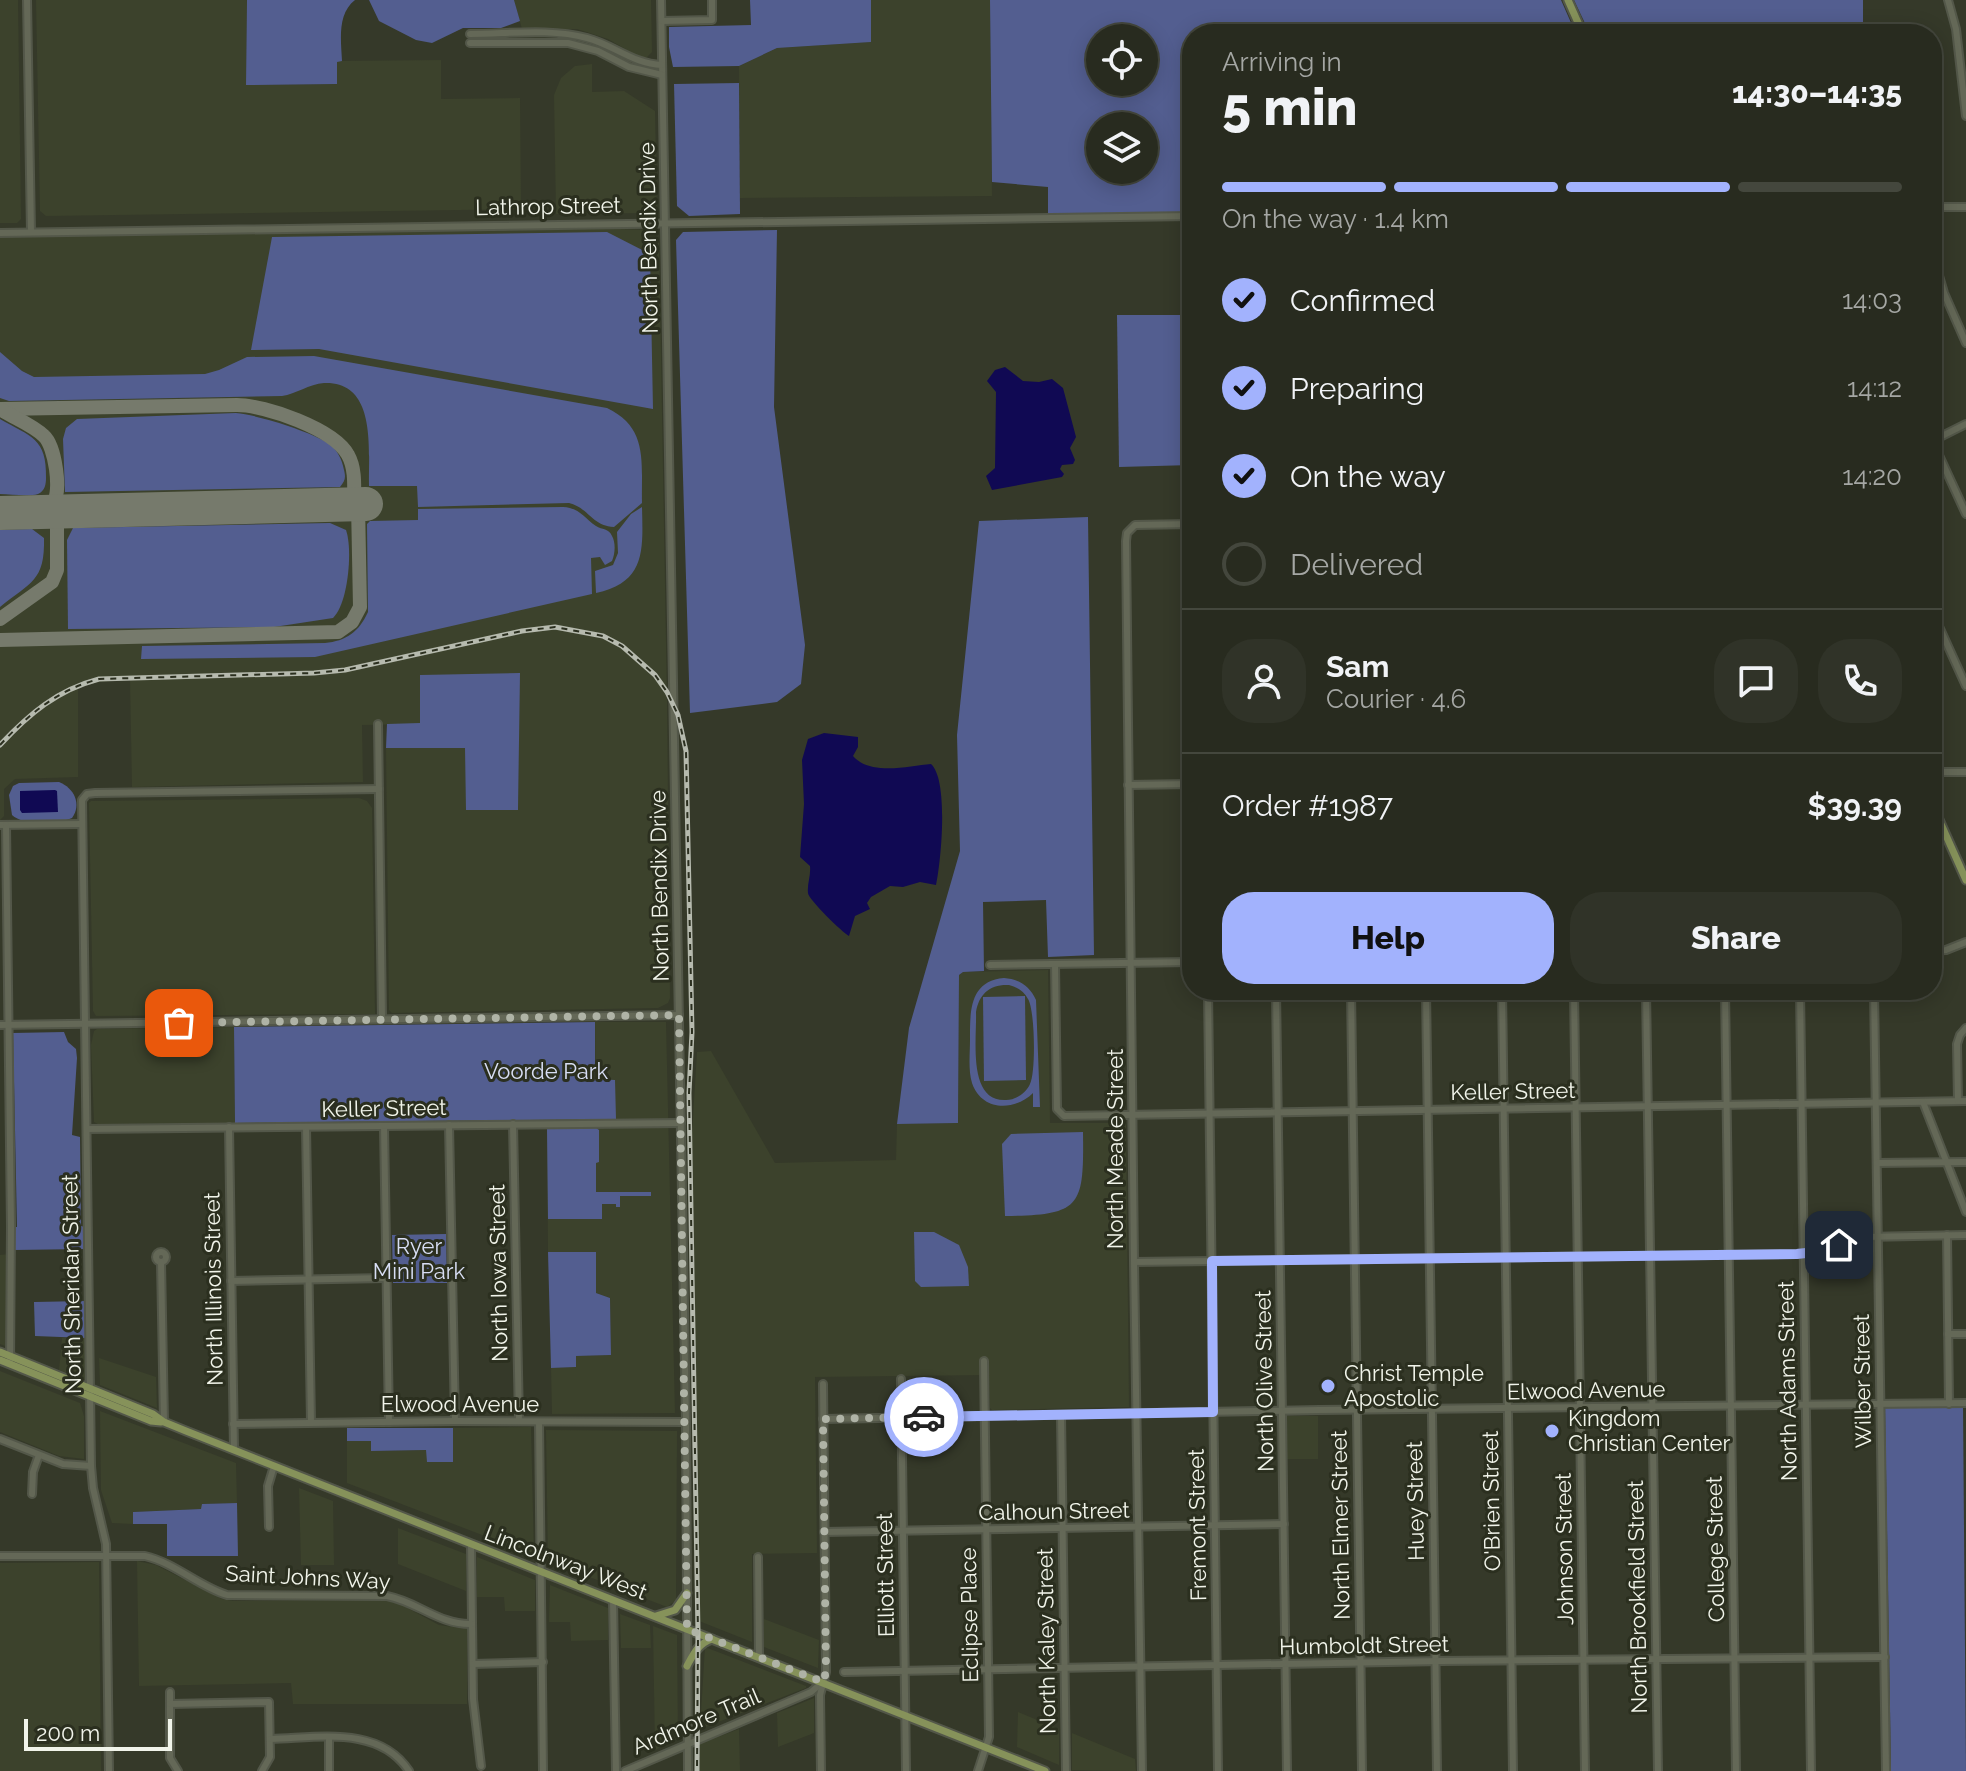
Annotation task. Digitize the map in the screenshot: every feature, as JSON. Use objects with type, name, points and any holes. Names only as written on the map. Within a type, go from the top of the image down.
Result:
[{"type":"main road","points":[[1568,0],[1579,24]]},
{"type":"main road","points":[[1942,826],[1966,880]]},
{"type":"main road","name":"Lincolnway West","points":[[0,1352],[10,1360],[91,1393],[153,1414],[164,1422],[1045,1771]]},
{"type":"main road","name":"Lincolnway West","points":[[0,1360],[10,1360]]},
{"type":"main road","points":[[655,1616],[675,1610],[687,1593]]},
{"type":"main road","points":[[687,1666],[695,1651],[712,1639]]},
{"type":"street","points":[[27,0],[31,232]]},
{"type":"street","name":"North Bendix Drive","points":[[661,0],[686,1422],[688,1771]]},
{"type":"street","points":[[662,21],[712,20],[712,0]]},
{"type":"street","points":[[1948,0],[1959,23],[1962,103],[1966,116]]},
{"type":"street","points":[[470,34],[577,35],[601,42],[632,59],[662,65]]},
{"type":"street","points":[[470,43],[568,43],[598,51],[629,67],[662,75]]},
{"type":"street","points":[[1942,207],[1966,207]]},
{"type":"street","name":"Lathrop Street","points":[[0,233],[1182,216]]},
{"type":"street","points":[[1942,286],[1966,343]]},
{"type":"street","points":[[1942,436],[1966,424]]},
{"type":"street","points":[[1942,462],[1966,514]]},
{"type":"street","name":"North Meade Street","points":[[1142,1771],[1126,541],[1130,528],[1138,525],[1182,524]]},
{"type":"street","points":[[1942,633],[1966,686]]},
{"type":"street","points":[[378,724],[382,1019]]},
{"type":"street","points":[[1942,772],[1966,772]]},
{"type":"street","points":[[1128,785],[1182,784]]},
{"type":"street","name":"North Sheridan Street","points":[[109,1771],[105,1535],[93,1488],[91,1466],[81,802],[85,795],[95,793],[379,789]]},
{"type":"street","points":[[10,1360],[10,1025],[3,825],[81,824]]},
{"type":"street","points":[[1942,950],[1966,942]]},
{"type":"street","points":[[990,965],[1182,962]]},
{"type":"street","name":"Keller Street","points":[[1055,964],[1057,1109],[1060,1114],[1209,1115],[1966,1101]]},
{"type":"street","name":"Fremont Street","points":[[1208,1000],[1218,1771]]},
{"type":"street","name":"North Olive Street","points":[[1276,1000],[1287,1771]]},
{"type":"street","name":"North Elmer Street","points":[[1351,1000],[1362,1771]]},
{"type":"street","name":"Huey Street","points":[[1426,1000],[1437,1771]]},
{"type":"street","name":"O'Brien Street","points":[[1502,1000],[1513,1771]]},
{"type":"street","name":"Johnson Street","points":[[1574,1000],[1585,1771]]},
{"type":"street","name":"North Brookfield Street","points":[[1646,1000],[1658,1771]]},
{"type":"street","name":"College Street","points":[[1725,1000],[1736,1771]]},
{"type":"street","name":"North Adams Street","points":[[1800,1000],[1811,1771]]},
{"type":"street","name":"Wilber Street","points":[[1874,1000],[1886,1771]]},
{"type":"street","points":[[0,1025],[679,1015]]},
{"type":"street","points":[[1958,1101],[1957,1044],[1966,1028]]},
{"type":"street","points":[[1923,1102],[1966,1212]]},
{"type":"street","name":"Keller Street","points":[[87,1129],[681,1123]]},
{"type":"street","name":"North Iowa Street","points":[[513,1124],[519,1421]]},
{"type":"street","points":[[449,1125],[455,1421]]},
{"type":"street","points":[[384,1126],[389,1422]]},
{"type":"street","name":"North Illinois Street","points":[[229,1127],[234,1450]]},
{"type":"street","points":[[306,1127],[311,1422]]},
{"type":"street","points":[[1877,1163],[1966,1162]]},
{"type":"street","points":[[1947,1235],[1949,1404]]},
{"type":"street","points":[[1134,1262],[1803,1254],[1825,1250],[1860,1237],[1966,1235]]},
{"type":"street","points":[[161,1262],[164,1422]]},
{"type":"street","points":[[231,1281],[386,1278]]},
{"type":"street","points":[[1948,1334],[1966,1334]]},
{"type":"street","name":"Eclipse Place","points":[[978,1771],[987,1748],[984,1361]]},
{"type":"street","name":"Elliott Street","points":[[901,1379],[906,1771]]},
{"type":"street","points":[[821,1771],[820,1695],[826,1672],[823,1384]]},
{"type":"street","name":"Elwood Avenue","points":[[823,1419],[1282,1410],[1966,1403]]},
{"type":"street","name":"North Kaley Street","points":[[1061,1415],[1066,1771]]},
{"type":"street","points":[[539,1422],[543,1771]]},
{"type":"street","name":"Elwood Avenue","points":[[233,1424],[686,1422]]},
{"type":"street","points":[[0,1439],[63,1464],[91,1466]]},
{"type":"street","points":[[32,1494],[33,1472],[39,1455]]},
{"type":"street","points":[[269,1527],[268,1486],[274,1466]]},
{"type":"street","name":"Calhoun Street","points":[[824,1532],[1284,1524]]},
{"type":"street","points":[[471,1544],[473,1699],[481,1766]]},
{"type":"street","name":"Saint Johns Way","points":[[1,1556],[138,1555],[157,1559],[227,1595],[387,1596],[442,1620],[472,1624]]},
{"type":"street","points":[[758,1557],[759,1657]]},
{"type":"street","points":[[613,1600],[616,1771]]},
{"type":"street","name":"Humboldt Street","points":[[844,1672],[1436,1661],[1885,1657]]},
{"type":"street","points":[[473,1664],[543,1662]]},
{"type":"street","name":"Ardmore Trail","points":[[625,1771],[811,1692],[823,1682]]},
{"type":"street","points":[[170,1692],[170,1758],[178,1771]]},
{"type":"street","points":[[170,1704],[269,1702],[269,1760],[262,1771]]},
{"type":"street","points":[[329,1738],[329,1771]]},
{"type":"street","points":[[271,1739],[360,1738],[375,1742],[397,1756],[409,1771]]},
{"type":"shaded area","points":[[0,0],[18,0],[21,219],[17,223],[0,223]]},
{"type":"shaded area","points":[[36,0],[247,0],[246,85],[337,84],[337,61],[441,60],[441,99],[520,98],[521,209],[46,216],[40,211]]},
{"type":"shaded area","points":[[514,0],[651,0],[652,52],[647,57],[639,57],[608,39],[577,29],[522,29]]},
{"type":"shaded area","points":[[871,0],[990,0],[992,196],[740,198],[739,66],[777,48],[871,42]]},
{"type":"shaded area","points":[[592,64],[592,92],[624,91],[655,111],[657,208],[652,213],[556,214],[554,95],[561,78],[575,66]]},
{"type":"shaded area","points":[[591,228],[649,230],[656,233],[659,239],[667,700],[668,1003],[658,1008],[392,1013],[389,1010],[386,748],[466,748],[518,810],[519,673],[420,724],[362,725],[363,782],[132,787],[130,679],[91,683],[78,688],[78,777],[15,779],[4,789],[4,816],[0,820],[0,237]]},
{"type":"shaded area","points":[[1005,367],[1023,381],[1052,379],[1063,388],[1076,437],[1070,448],[1075,460],[1073,464],[1062,465],[1062,477],[992,490],[986,476],[995,468],[996,392],[987,381],[995,370]]},
{"type":"shaded area","points":[[824,733],[858,737],[858,747],[853,756],[869,766],[890,768],[931,764],[940,786],[941,841],[936,885],[920,882],[903,887],[890,886],[871,897],[867,903],[870,909],[855,916],[849,936],[826,916],[808,893],[810,866],[800,857],[804,804],[802,760],[808,739]]},
{"type":"shaded area","points":[[55,790],[58,812],[22,813],[20,810],[20,791]]},
{"type":"shaded area","points":[[359,798],[367,801],[372,808],[375,1014],[96,1016],[93,1011],[91,801]]},
{"type":"shaded area","points":[[1048,970],[1050,1123],[1126,1123],[1129,1407],[992,1410],[989,1375],[815,1377],[817,1553],[752,1554],[752,1642],[699,1621],[692,1134],[697,1052],[711,1051],[775,1163],[896,1160],[897,1124],[958,1123],[959,975],[963,972]]},
{"type":"shaded area","points":[[595,1022],[666,1022],[675,1413],[552,1414],[551,1368],[576,1367],[576,1356],[611,1355],[610,1298],[596,1293],[596,1252],[548,1252],[547,1129],[596,1128]]},
{"type":"shaded area","points":[[234,1027],[235,1123],[94,1122],[91,1045],[94,1031]]},
{"type":"shaded area","points":[[9,1254],[5,1346],[0,1344],[0,1255]]},
{"type":"shaded area","points":[[62,1338],[86,1338],[85,1380],[59,1370]]},
{"type":"shaded area","points":[[99,1358],[156,1377],[157,1408],[100,1385]]},
{"type":"shaded area","points":[[0,1371],[80,1403],[84,1416],[84,1459],[59,1456],[0,1432]]},
{"type":"shaded area","points":[[100,1411],[236,1463],[237,1503],[202,1504],[202,1509],[133,1512],[133,1524],[112,1523],[101,1490]]},
{"type":"shaded area","points":[[1286,1416],[1318,1416],[1318,1459],[1287,1459]]},
{"type":"shaded area","points":[[531,1427],[534,1555],[347,1483],[347,1441],[371,1441],[371,1451],[427,1450],[453,1462],[453,1428]]},
{"type":"shaded area","points":[[546,1430],[677,1431],[676,1600],[667,1607],[548,1561]]},
{"type":"shaded area","points":[[299,1488],[333,1501],[334,1565],[301,1565]]},
{"type":"shaded area","points":[[398,1528],[466,1554],[466,1591],[398,1564]]},
{"type":"shaded area","points":[[477,1557],[535,1580],[535,1611],[505,1611],[504,1597],[477,1597]]},
{"type":"shaded area","points":[[137,1561],[156,1565],[222,1599],[387,1600],[439,1625],[467,1629],[467,1704],[293,1704],[291,1683],[139,1686]]},
{"type":"shaded area","points":[[99,1562],[101,1771],[0,1771],[0,1563]]},
{"type":"shaded area","points":[[550,1585],[608,1608],[608,1640],[571,1641],[570,1622],[549,1622]]},
{"type":"shaded area","points":[[620,1614],[650,1625],[651,1648],[621,1648]]},
{"type":"shaded area","points":[[764,1619],[819,1640],[818,1668],[764,1647]]},
{"type":"shaded area","points":[[653,1626],[677,1635],[678,1739],[655,1750]]},
{"type":"shaded area","points":[[705,1647],[806,1686],[806,1688],[700,1729]]},
{"type":"shaded area","points":[[814,1698],[814,1733],[778,1747],[777,1713]]},
{"type":"shaded area","points":[[1018,1712],[1059,1729],[1059,1765],[1017,1747]]},
{"type":"shaded area","points":[[739,1729],[740,1771],[700,1771],[700,1744]]},
{"type":"shaded area","points":[[1072,1733],[1135,1759],[1136,1771],[1072,1770]]},
{"type":"green space","points":[[247,0],[355,0],[345,12],[343,20],[342,61],[337,62],[337,84],[246,85]]},
{"type":"green space","points":[[369,0],[514,0],[520,21],[501,28],[463,28],[432,43],[416,40],[379,21]]},
{"type":"green space","points":[[750,0],[871,0],[871,42],[777,48],[739,66],[673,67],[669,27],[751,25]]},
{"type":"green space","points":[[990,0],[1561,0],[1572,24],[1182,24],[1182,212],[1048,214],[1048,187],[992,182]]},
{"type":"green space","points":[[1574,0],[1863,0],[1863,24],[1585,24]]},
{"type":"green space","points":[[739,83],[740,214],[689,216],[677,206],[674,84]]},
{"type":"green space","points":[[777,230],[774,407],[805,645],[801,684],[777,702],[690,713],[676,240],[683,232]]},
{"type":"green space","points":[[607,232],[650,254],[653,409],[319,349],[251,350],[272,237]]},
{"type":"green space","points":[[1117,315],[1182,315],[1182,465],[1119,467]]},
{"type":"green space","points":[[0,352],[34,377],[205,374],[247,357],[314,356],[607,408],[621,416],[636,436],[642,461],[642,503],[614,527],[600,524],[569,503],[418,507],[417,486],[369,486],[369,438],[362,406],[354,393],[341,385],[318,384],[282,396],[9,401],[0,398]]},
{"type":"green space","points":[[236,413],[283,424],[328,443],[342,462],[343,483],[340,487],[65,492],[63,439],[66,428],[77,419]]},
{"type":"green space","points":[[0,419],[28,435],[40,446],[46,465],[46,480],[44,489],[38,494],[0,494]]},
{"type":"green space","points":[[563,507],[578,511],[609,532],[613,539],[615,548],[612,561],[605,565],[600,557],[591,558],[592,594],[315,657],[141,659],[142,646],[325,643],[351,634],[368,612],[367,524],[370,521],[418,520],[418,509]]},
{"type":"green space","points":[[642,507],[641,550],[633,572],[612,588],[596,593],[595,571],[613,565],[618,553],[617,532],[631,514]]},
{"type":"green space","points":[[1088,517],[1094,955],[1048,957],[1046,900],[983,902],[984,971],[959,975],[958,1123],[897,1124],[909,1028],[960,851],[957,735],[979,521]]},
{"type":"green space","points":[[330,523],[346,530],[349,550],[346,589],[333,618],[274,627],[68,629],[67,540],[73,528]]},
{"type":"green space","points":[[32,529],[44,538],[39,572],[28,586],[0,607],[0,530]]},
{"type":"green space","points":[[520,673],[518,810],[466,810],[465,748],[386,748],[387,724],[420,723],[420,675]]},
{"type":"green space","points":[[59,782],[69,788],[75,797],[76,807],[72,818],[41,823],[24,821],[12,815],[9,795],[13,786],[19,783]]},
{"type":"green space","points":[[1004,978],[1019,982],[1031,991],[1036,1000],[1040,1107],[1033,1107],[1033,1093],[1017,1103],[991,1104],[983,1099],[972,1083],[970,1019],[978,992],[992,980]],"holes":[[[1009,985],[1020,990],[1028,999],[1034,1055],[1030,1084],[1017,1097],[1006,1100],[994,1098],[985,1091],[980,1080],[976,1012],[986,991]]]},
{"type":"green space","points":[[1025,996],[1026,1080],[984,1081],[983,997]]},
{"type":"green space","name":"Voorde Park","points":[[595,1022],[595,1079],[615,1080],[616,1119],[235,1123],[234,1027]]},
{"type":"green space","points":[[64,1032],[68,1042],[76,1049],[77,1058],[72,1135],[80,1137],[81,1226],[85,1227],[85,1249],[14,1250],[14,1227],[17,1227],[13,1033]]},
{"type":"green space","points":[[547,1129],[599,1130],[599,1162],[596,1163],[596,1192],[651,1192],[651,1196],[620,1196],[620,1207],[602,1204],[602,1219],[548,1219]]},
{"type":"green space","points":[[1083,1132],[1082,1177],[1073,1202],[1049,1213],[1005,1216],[1002,1144],[1011,1134]]},
{"type":"green space","points":[[914,1232],[934,1232],[959,1245],[968,1267],[969,1286],[921,1287],[915,1281]]},
{"type":"green space","name":"Ryer Mini Park","points":[[446,1234],[447,1283],[393,1283],[392,1235]]},
{"type":"green space","points":[[548,1252],[596,1252],[596,1293],[610,1298],[611,1355],[576,1356],[576,1367],[551,1368]]},
{"type":"green space","points":[[85,1301],[86,1338],[35,1336],[34,1302]]},
{"type":"green space","points":[[1963,1407],[1966,1771],[1891,1771],[1885,1408]]},
{"type":"green space","points":[[347,1428],[453,1428],[453,1462],[427,1462],[426,1450],[371,1451],[371,1441],[347,1441]]},
{"type":"green space","points":[[237,1503],[238,1556],[167,1556],[167,1524],[133,1524],[133,1512],[201,1509],[202,1504]]},
{"type":"taxiway","points":[[0,409],[237,405],[264,409],[298,420],[340,445],[352,466],[354,504]]},
{"type":"taxiway","points":[[0,409],[40,432],[51,449],[57,480],[56,497],[53,503],[36,512]]},
{"type":"taxiway","points":[[0,640],[338,632],[352,622],[360,607],[358,504]]},
{"type":"taxiway","points":[[0,619],[52,582],[57,570],[57,524],[51,517],[36,512]]},
{"type":"runway","points":[[0,513],[366,504]]},
{"type":"railway","points":[[0,745],[45,704],[99,679],[345,670],[522,631],[555,627],[603,636],[622,646],[655,675],[667,692],[678,715],[686,751],[692,1032],[689,1093],[698,1633],[697,1771]]},
{"type":"way so far","points":[[179,1023],[679,1015],[687,1629],[823,1682],[826,1672],[823,1419],[924,1417]]},
{"type":"place","name":"Christ Temple Apostolic","points":[[1328,1386]]},
{"type":"place","name":"Kingdom Christian Center","points":[[1552,1431]]},
{"type":"route","points":[[924,1417],[1213,1412],[1212,1261],[1797,1254],[1839,1245]]}]
